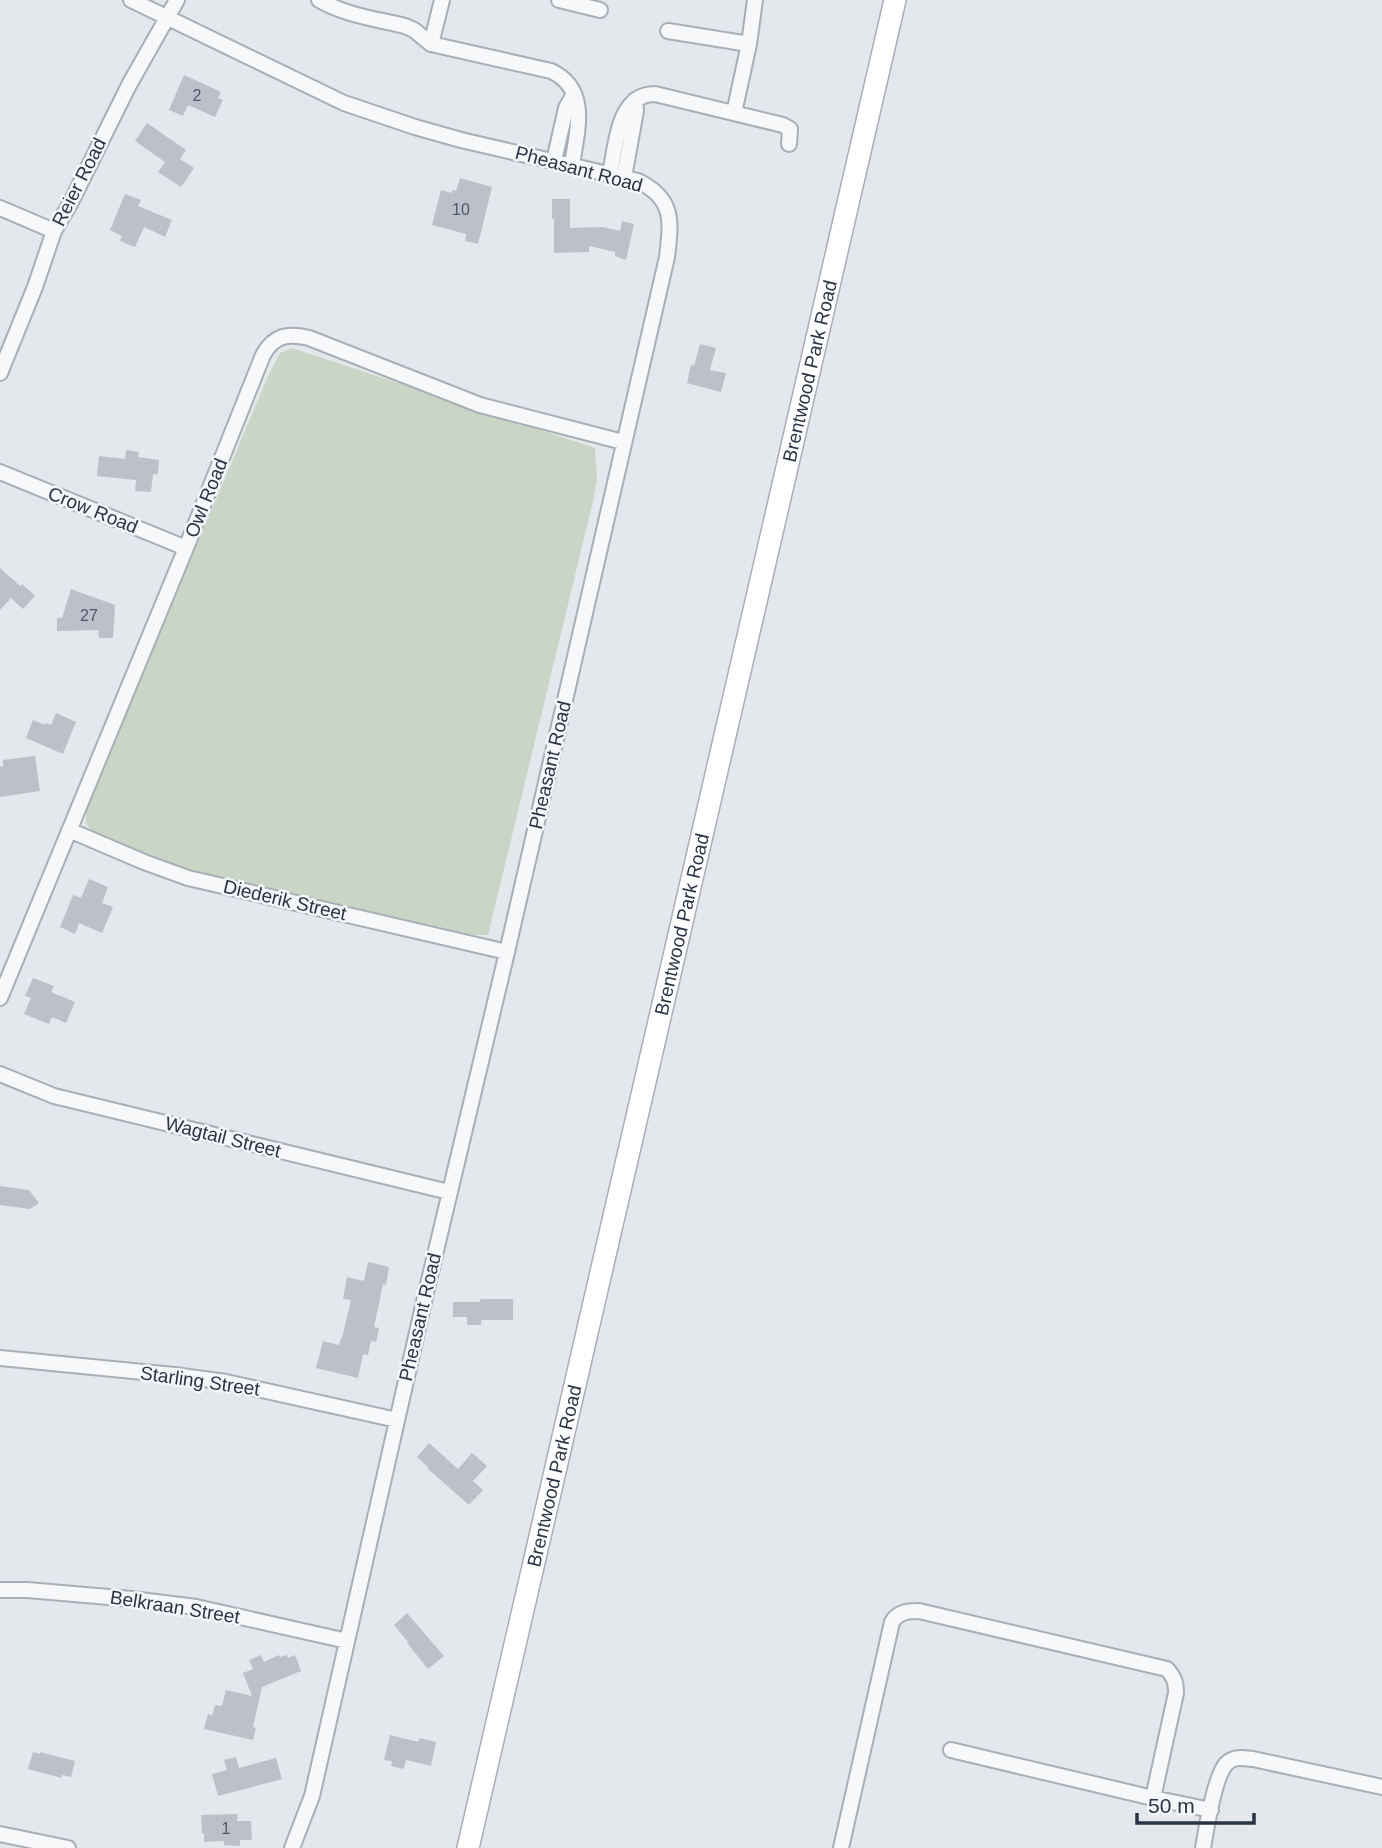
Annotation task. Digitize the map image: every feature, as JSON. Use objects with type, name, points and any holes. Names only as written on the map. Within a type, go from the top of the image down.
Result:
[{"type":"street","name":"Pheasant Road","points":[[131,0],[344,103],[461,140],[638,181],[659,194],[666,204],[671,227],[667,257],[449,1192],[312,1796],[292,1848]]},
{"type":"street","name":"Reier Road","points":[[0,373],[36,287],[54,231],[129,85],[177,0]]},
{"type":"street","points":[[319,0],[348,13],[405,26],[431,44],[551,71],[563,78],[578,101],[572,165]]},
{"type":"street","points":[[431,44],[442,0]]},
{"type":"street","points":[[559,0],[600,10]]},
{"type":"street","points":[[734,113],[749,44],[755,0]]},
{"type":"street","name":"Brentwood Park Road","points":[[468,1848],[895,0]]},
{"type":"street","points":[[668,31],[749,44]]},
{"type":"street","points":[[554,161],[566,107],[574,94]]},
{"type":"street","points":[[617,175],[622,119],[629,106],[642,96],[655,94],[788,127],[789,144]]},
{"type":"street","points":[[0,208],[54,231]]},
{"type":"street","name":"Owl Road","points":[[0,998],[263,355],[271,343],[286,336],[309,338],[480,405],[624,442]]},
{"type":"street","name":"Crow Road","points":[[0,472],[186,548]]},
{"type":"street","name":"Diederik Street","points":[[69,830],[188,878],[507,952]]},
{"type":"street","name":"Wagtail Street","points":[[0,1074],[54,1096],[449,1192]]},
{"type":"street","name":"Starling Street","points":[[0,1358],[226,1382],[397,1420]]},
{"type":"street","name":"Belkraan Street","points":[[0,1590],[132,1599],[196,1607],[347,1641]]},
{"type":"street","points":[[841,1848],[892,1622],[901,1613],[910,1611],[1167,1669],[1174,1676],[1176,1693],[1153,1798]]},
{"type":"street","points":[[951,1750],[1211,1810]]},
{"type":"street","points":[[1203,1848],[1222,1768],[1237,1758],[1253,1759],[1382,1787]]},
{"type":"street","points":[[0,1834],[68,1848]]},
{"type":"green space","points":[[292,348],[595,448],[597,479],[593,501],[488,935],[474,935],[186,870],[111,841],[91,831],[86,822],[86,809],[268,376],[280,353]]},
{"type":"building","points":[[184,75],[221,92],[218,98],[223,100],[215,117],[188,105],[183,116],[169,110]]},
{"type":"building","points":[[147,123],[186,150],[180,159],[194,168],[181,187],[158,172],[165,162],[135,141]]},
{"type":"building","points":[[460,178],[492,187],[478,244],[465,241],[466,234],[432,225],[441,190],[452,193],[452,190],[456,191]]},
{"type":"building","points":[[125,194],[141,200],[138,206],[172,220],[165,237],[144,227],[135,247],[120,241],[122,236],[110,230]]},
{"type":"building","points":[[552,199],[570,199],[570,228],[603,227],[620,231],[622,221],[634,224],[626,260],[615,256],[615,252],[589,246],[589,252],[554,253]]},
{"type":"building","points":[[700,344],[716,348],[710,370],[726,373],[721,392],[687,383]]},
{"type":"building","points":[[126,450],[139,452],[138,457],[159,460],[158,474],[153,474],[151,492],[135,491],[136,480],[97,476],[99,456],[125,459]]},
{"type":"building","points":[[0,568],[35,596],[23,609],[11,598],[0,610]]},
{"type":"building","points":[[71,589],[115,605],[113,638],[99,638],[98,630],[57,631],[57,618],[62,618]]},
{"type":"building","points":[[56,713],[76,722],[63,754],[26,738],[33,720],[51,725]]},
{"type":"building","points":[[35,756],[40,791],[0,797],[0,767],[3,766],[3,760]]},
{"type":"building","points":[[89,879],[108,887],[102,903],[113,907],[102,933],[79,923],[75,934],[60,927],[73,895],[81,898]]},
{"type":"building","points":[[33,978],[54,986],[51,992],[75,1002],[66,1023],[52,1017],[49,1024],[24,1014],[31,998],[25,996]]},
{"type":"building","points":[[0,1186],[29,1190],[39,1203],[30,1209],[0,1205]]},
{"type":"building","points":[[368,1262],[389,1267],[374,1327],[379,1328],[376,1342],[371,1341],[368,1355],[363,1354],[358,1378],[316,1368],[323,1341],[339,1345],[342,1338],[351,1300],[343,1299],[347,1277],[364,1281]]},
{"type":"building","points":[[481,1299],[513,1299],[513,1320],[481,1320],[481,1325],[467,1325],[467,1317],[453,1317],[453,1302],[479,1302]]},
{"type":"building","points":[[429,1443],[458,1469],[472,1453],[487,1466],[473,1481],[483,1490],[469,1505],[417,1457]]},
{"type":"building","points":[[407,1613],[444,1656],[428,1669],[394,1625]]},
{"type":"building","points":[[261,1655],[264,1662],[279,1655],[287,1655],[288,1658],[295,1655],[301,1671],[262,1687],[253,1727],[256,1728],[253,1740],[204,1729],[208,1714],[212,1716],[215,1705],[222,1706],[226,1690],[252,1696],[243,1673],[253,1669],[249,1660]]},
{"type":"building","points":[[390,1735],[418,1742],[419,1738],[436,1742],[431,1766],[406,1760],[404,1769],[391,1766],[392,1761],[384,1760]]},
{"type":"building","points":[[33,1752],[75,1761],[71,1777],[62,1775],[62,1778],[28,1769]]},
{"type":"building","points":[[236,1757],[239,1768],[276,1758],[282,1779],[218,1796],[212,1774],[227,1770],[224,1760]]},
{"type":"building","points":[[238,1814],[237,1821],[251,1821],[252,1840],[240,1840],[240,1846],[224,1845],[224,1841],[204,1842],[201,1815]]}]
